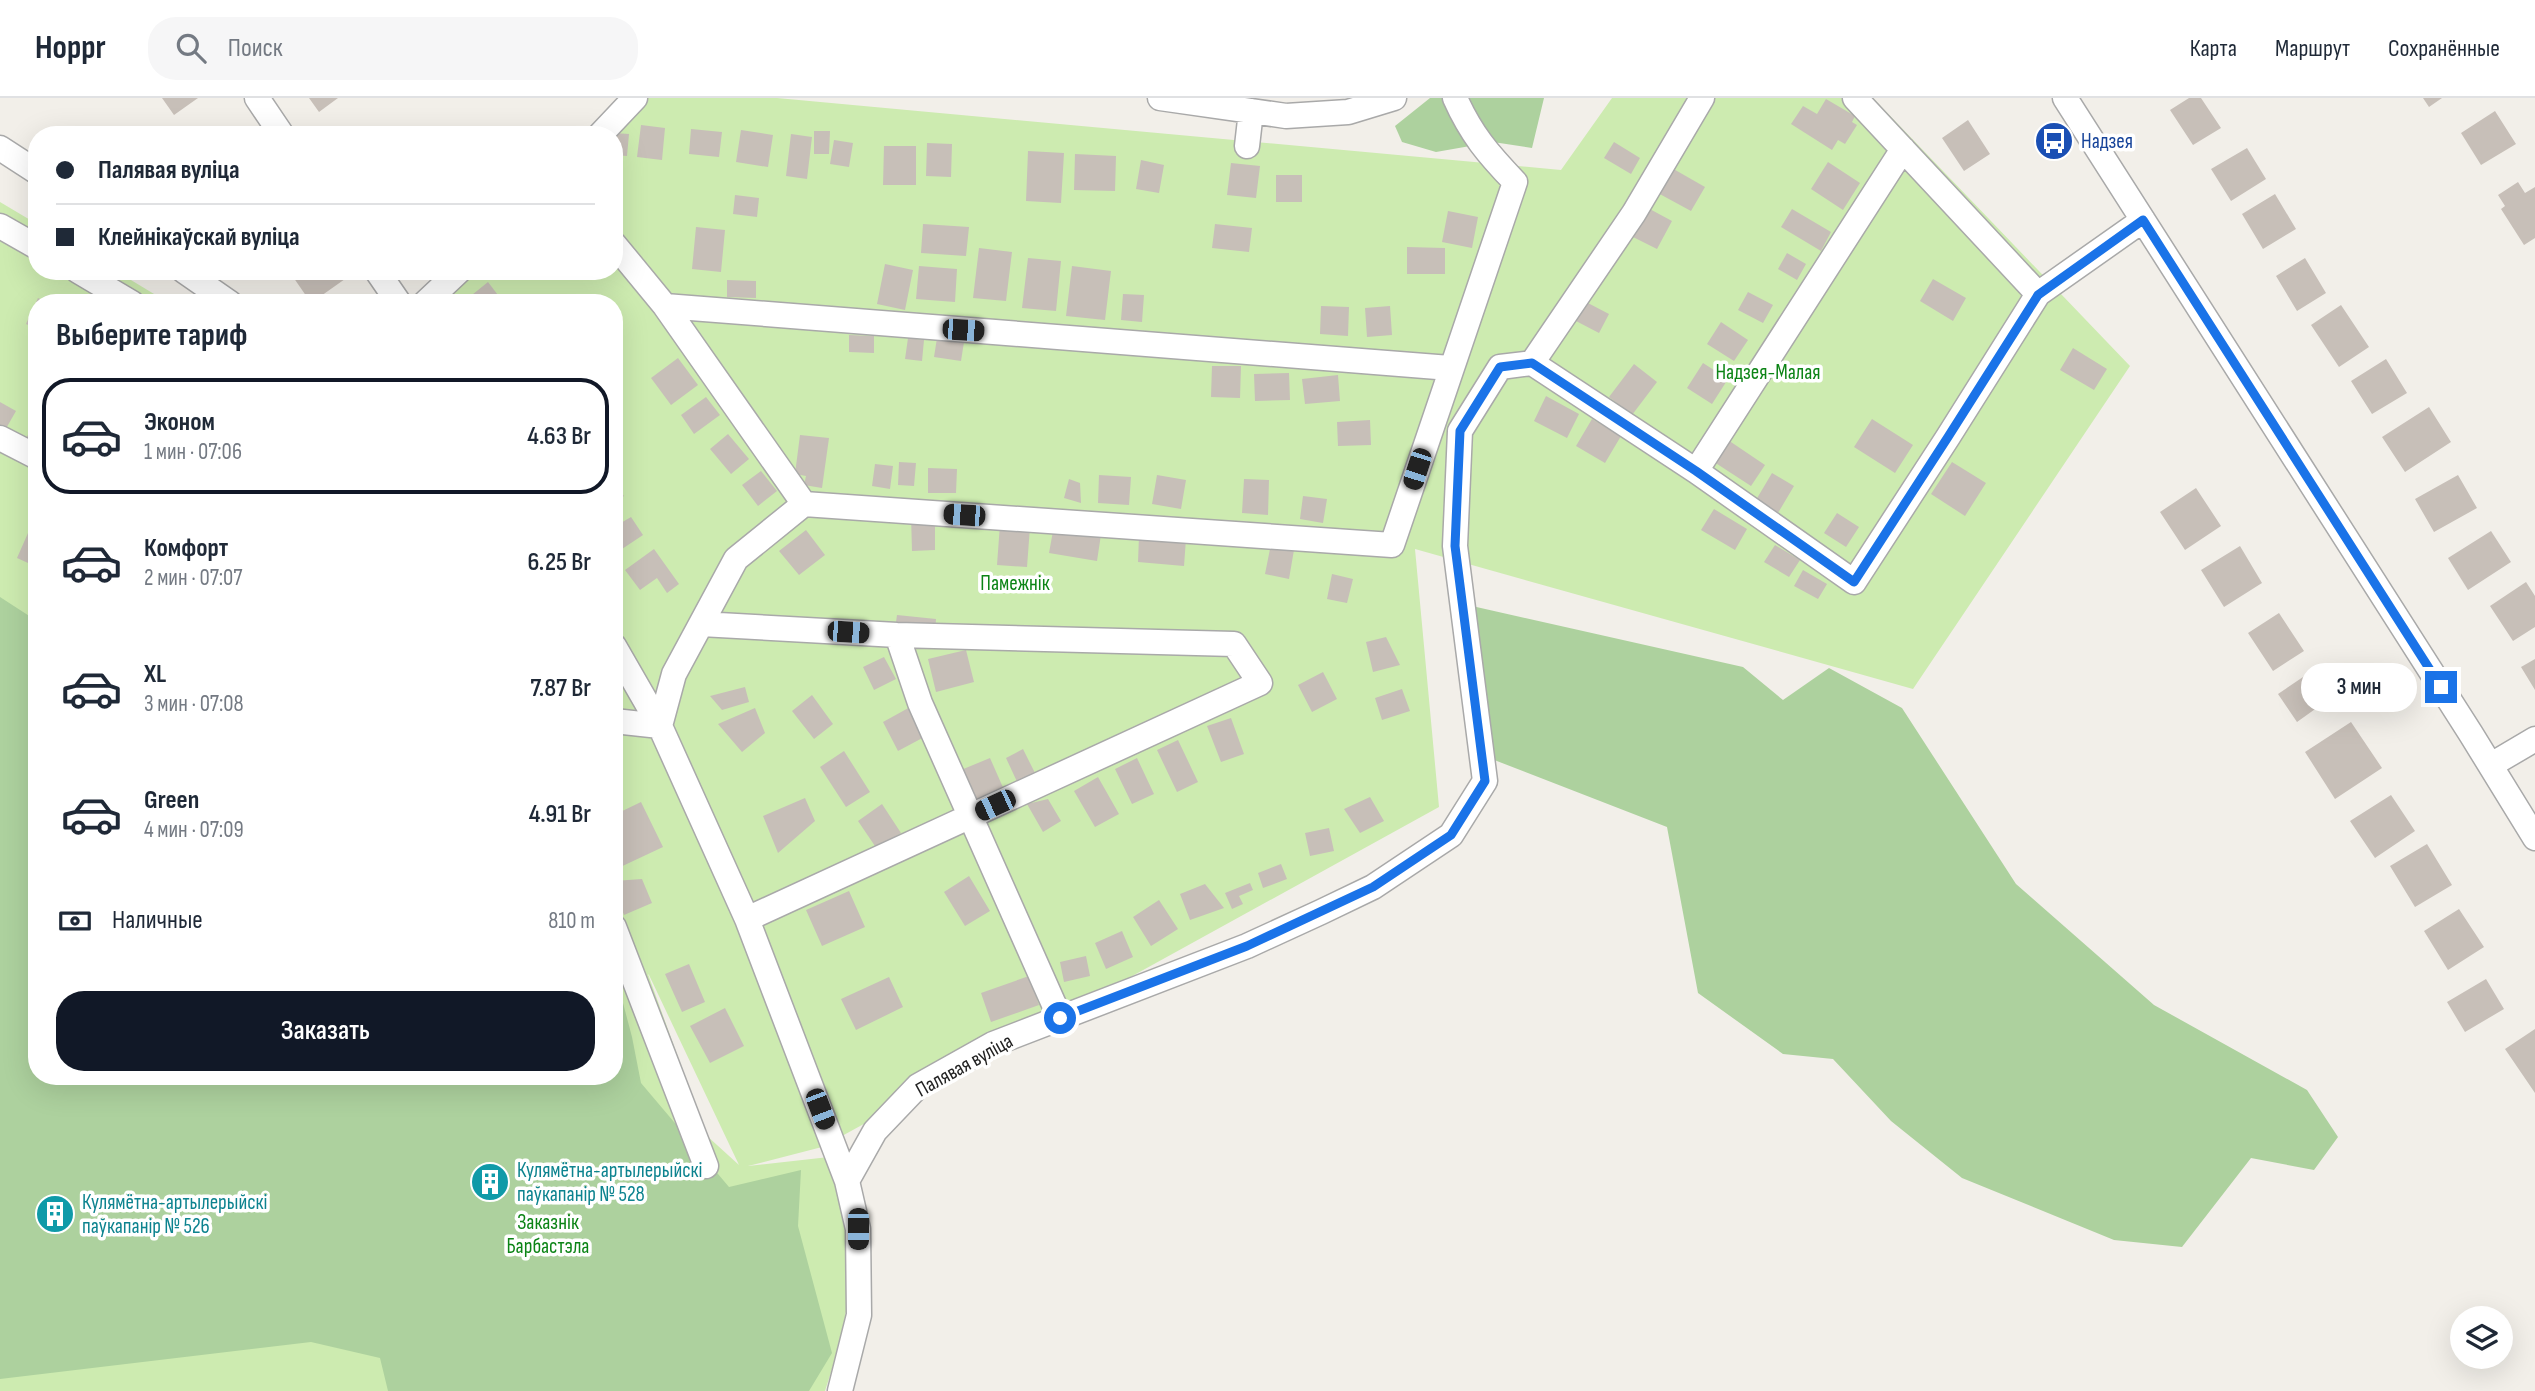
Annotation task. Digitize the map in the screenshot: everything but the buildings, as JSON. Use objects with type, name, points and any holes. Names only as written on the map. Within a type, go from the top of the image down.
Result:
[{"type":"street","points":[[257,98],[276,126]]},
{"type":"street","points":[[609,126],[635,98]]},
{"type":"street","points":[[1170,99],[1286,116],[1348,112],[1394,98]]},
{"type":"street","points":[[660,726],[674,674],[736,559],[804,504],[1392,545],[1515,182],[1481,146],[1455,98]]},
{"type":"street","points":[[1702,98],[1634,214],[1532,363],[1696,471],[1854,582],[2038,295],[2143,220]]},
{"type":"street","points":[[1855,98],[2038,295]]},
{"type":"street","points":[[2065,98],[2535,838]]},
{"type":"street","points":[[1247,146],[1251,111]]},
{"type":"street","points":[[0,148],[28,166]]},
{"type":"street","points":[[1696,471],[1903,149]]},
{"type":"street","points":[[0,226],[28,242]]},
{"type":"street","points":[[623,255],[665,306],[804,504]]},
{"type":"street","points":[[93,280],[117,294]]},
{"type":"street","points":[[197,280],[217,294]]},
{"type":"street","points":[[435,294],[449,280]]},
{"type":"street","points":[[665,306],[1450,368]]},
{"type":"street","name":"Палявая вуліца","points":[[847,1181],[875,1131],[918,1086],[993,1044],[1247,946],[1373,887],[1451,835],[1485,781],[1455,546],[1460,431],[1500,367],[1532,363]]},
{"type":"street","points":[[0,438],[28,452]]},
{"type":"street","points":[[701,624],[897,635],[1234,644],[1260,683],[747,919]]},
{"type":"street","points":[[897,635],[920,703],[1060,1018]]},
{"type":"street","points":[[623,662],[660,726],[747,919],[847,1181],[858,1229],[859,1315],[841,1391]]},
{"type":"street","points":[[623,722],[660,726]]},
{"type":"street","points":[[2491,765],[2535,739]]},
{"type":"street","points":[[623,950],[706,1166]]},
{"type":"green space","points":[[647,98],[777,98],[1561,170],[1612,98],[1873,98],[2130,366],[1913,689],[1415,549],[1439,807],[822,1147],[748,1166],[829,1157],[846,1226],[850,1267],[844,1320],[825,1391],[0,1391],[0,202],[28,219],[28,280],[131,280],[154,294],[28,294],[28,1085],[623,1085],[623,294],[440,294],[455,280],[623,280],[623,126],[617,126]],"holes":[[[648,974],[739,1165],[706,1135]]]},
{"type":"green space","points":[[1430,98],[1544,98],[1532,148],[1493,142],[1436,152],[1402,142],[1395,126]]},
{"type":"green space","name":"Заказнік Барбастэла","points":[[0,597],[28,615],[28,1085],[623,1085],[623,1003],[641,1083],[729,1187],[801,1170],[798,1226],[832,1353],[809,1391],[388,1391],[380,1358],[311,1342],[0,1379]]},
{"type":"green space","points":[[1472,606],[1743,667],[1783,700],[1829,668],[1902,708],[2016,884],[2154,1005],[2307,1090],[2338,1137],[2314,1170],[2251,1158],[2182,1247],[2114,1240],[1962,1178],[1891,1121],[1833,1059],[1783,1054],[1698,993],[1667,827],[1484,756]]},
{"type":"place","name":"Надзея","points":[[2054,141]]},
{"type":"place","name":"Кулямётна-артылерыйскі паўкапанір № 528","points":[[490,1182]]},
{"type":"place","name":"Кулямётна-артылерыйскі паўкапанір № 526","points":[[55,1214]]},
{"type":"route","points":[[1060,1018],[1247,946],[1373,887],[1451,835],[1485,781],[1455,546],[1460,431],[1500,367],[1532,363],[1696,471],[1854,582],[2038,295],[2143,220],[2441,687]]},
{"type":"park label","name":"Надзея-Малая","points":[[1768,372]]},
{"type":"park label","name":"Памежнік","points":[[1015,583]]}]
